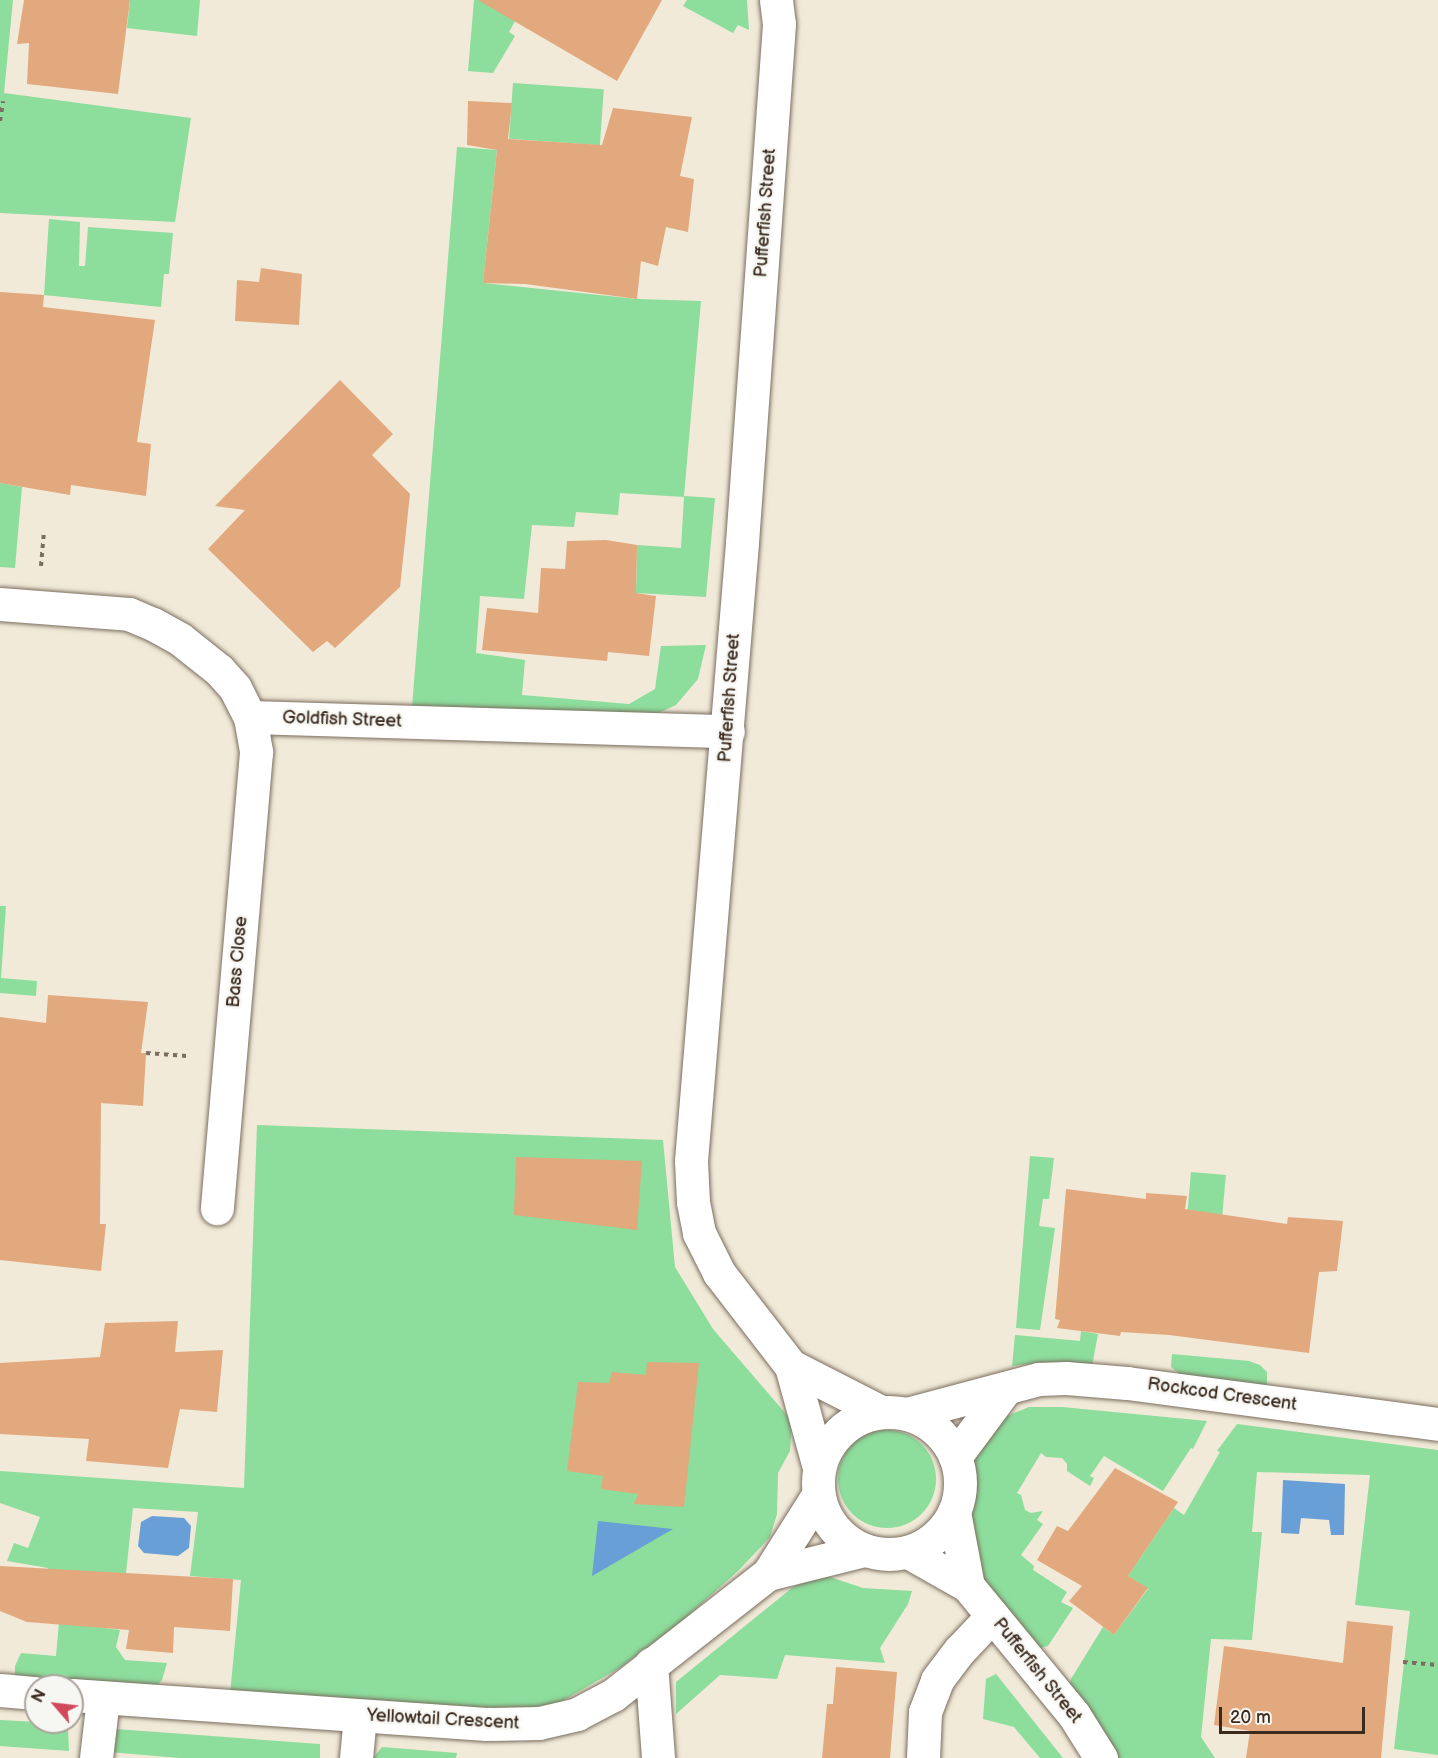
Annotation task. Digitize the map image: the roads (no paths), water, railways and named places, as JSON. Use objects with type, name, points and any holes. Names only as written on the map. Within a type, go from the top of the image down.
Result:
[{"type":"street","name":"Pufferfish Street","points":[[776,0],[779,24],[728,731],[691,1161],[693,1202],[699,1233],[719,1273],[790,1366],[826,1519],[843,1538],[864,1550],[886,1555],[908,1552],[935,1538],[954,1512],[960,1494],[960,1475],[955,1457],[944,1437],[927,1422],[894,1413],[790,1366]]},
{"type":"street","points":[[0,604],[129,614],[153,624],[180,639],[219,669],[235,688],[250,717]]},
{"type":"street","name":"Goldfish Street","points":[[250,717],[728,731]]},
{"type":"street","name":"Bass Close","points":[[217,1208],[256,752],[250,717]]},
{"type":"street","name":"Rockcod Crescent","points":[[894,1413],[1039,1379],[1127,1383],[1438,1424]]},
{"type":"street","points":[[955,1457],[1006,1388]]},
{"type":"street","points":[[818,1481],[827,1447],[841,1430],[859,1418],[894,1413]]},
{"type":"street","name":"Yellowtail Crescent","points":[[768,1574],[818,1481]]},
{"type":"street","name":"Pufferfish Street","points":[[954,1512],[968,1586]]},
{"type":"street","name":"Yellowtail Crescent","points":[[88,1696],[486,1724],[539,1723],[577,1714],[613,1695],[768,1574],[864,1550]]},
{"type":"street","name":"Pufferfish Street","points":[[908,1552],[968,1586],[1074,1715],[1101,1758]]},
{"type":"street","points":[[923,1758],[925,1713],[937,1680],[960,1650],[992,1616]]},
{"type":"street","points":[[651,1664],[658,1758]]},
{"type":"street","points":[[0,1690],[24,1692]]},
{"type":"street","points":[[88,1696],[96,1758]]},
{"type":"street","points":[[356,1758],[360,1716]]},
{"type":"water","points":[[1283,1480],[1345,1484],[1344,1535],[1331,1535],[1329,1520],[1301,1518],[1299,1534],[1281,1533]]},
{"type":"water","points":[[152,1516],[184,1518],[191,1526],[189,1548],[178,1556],[144,1553],[138,1546],[141,1522]]},
{"type":"water","points":[[598,1521],[673,1529],[592,1576]]}]
